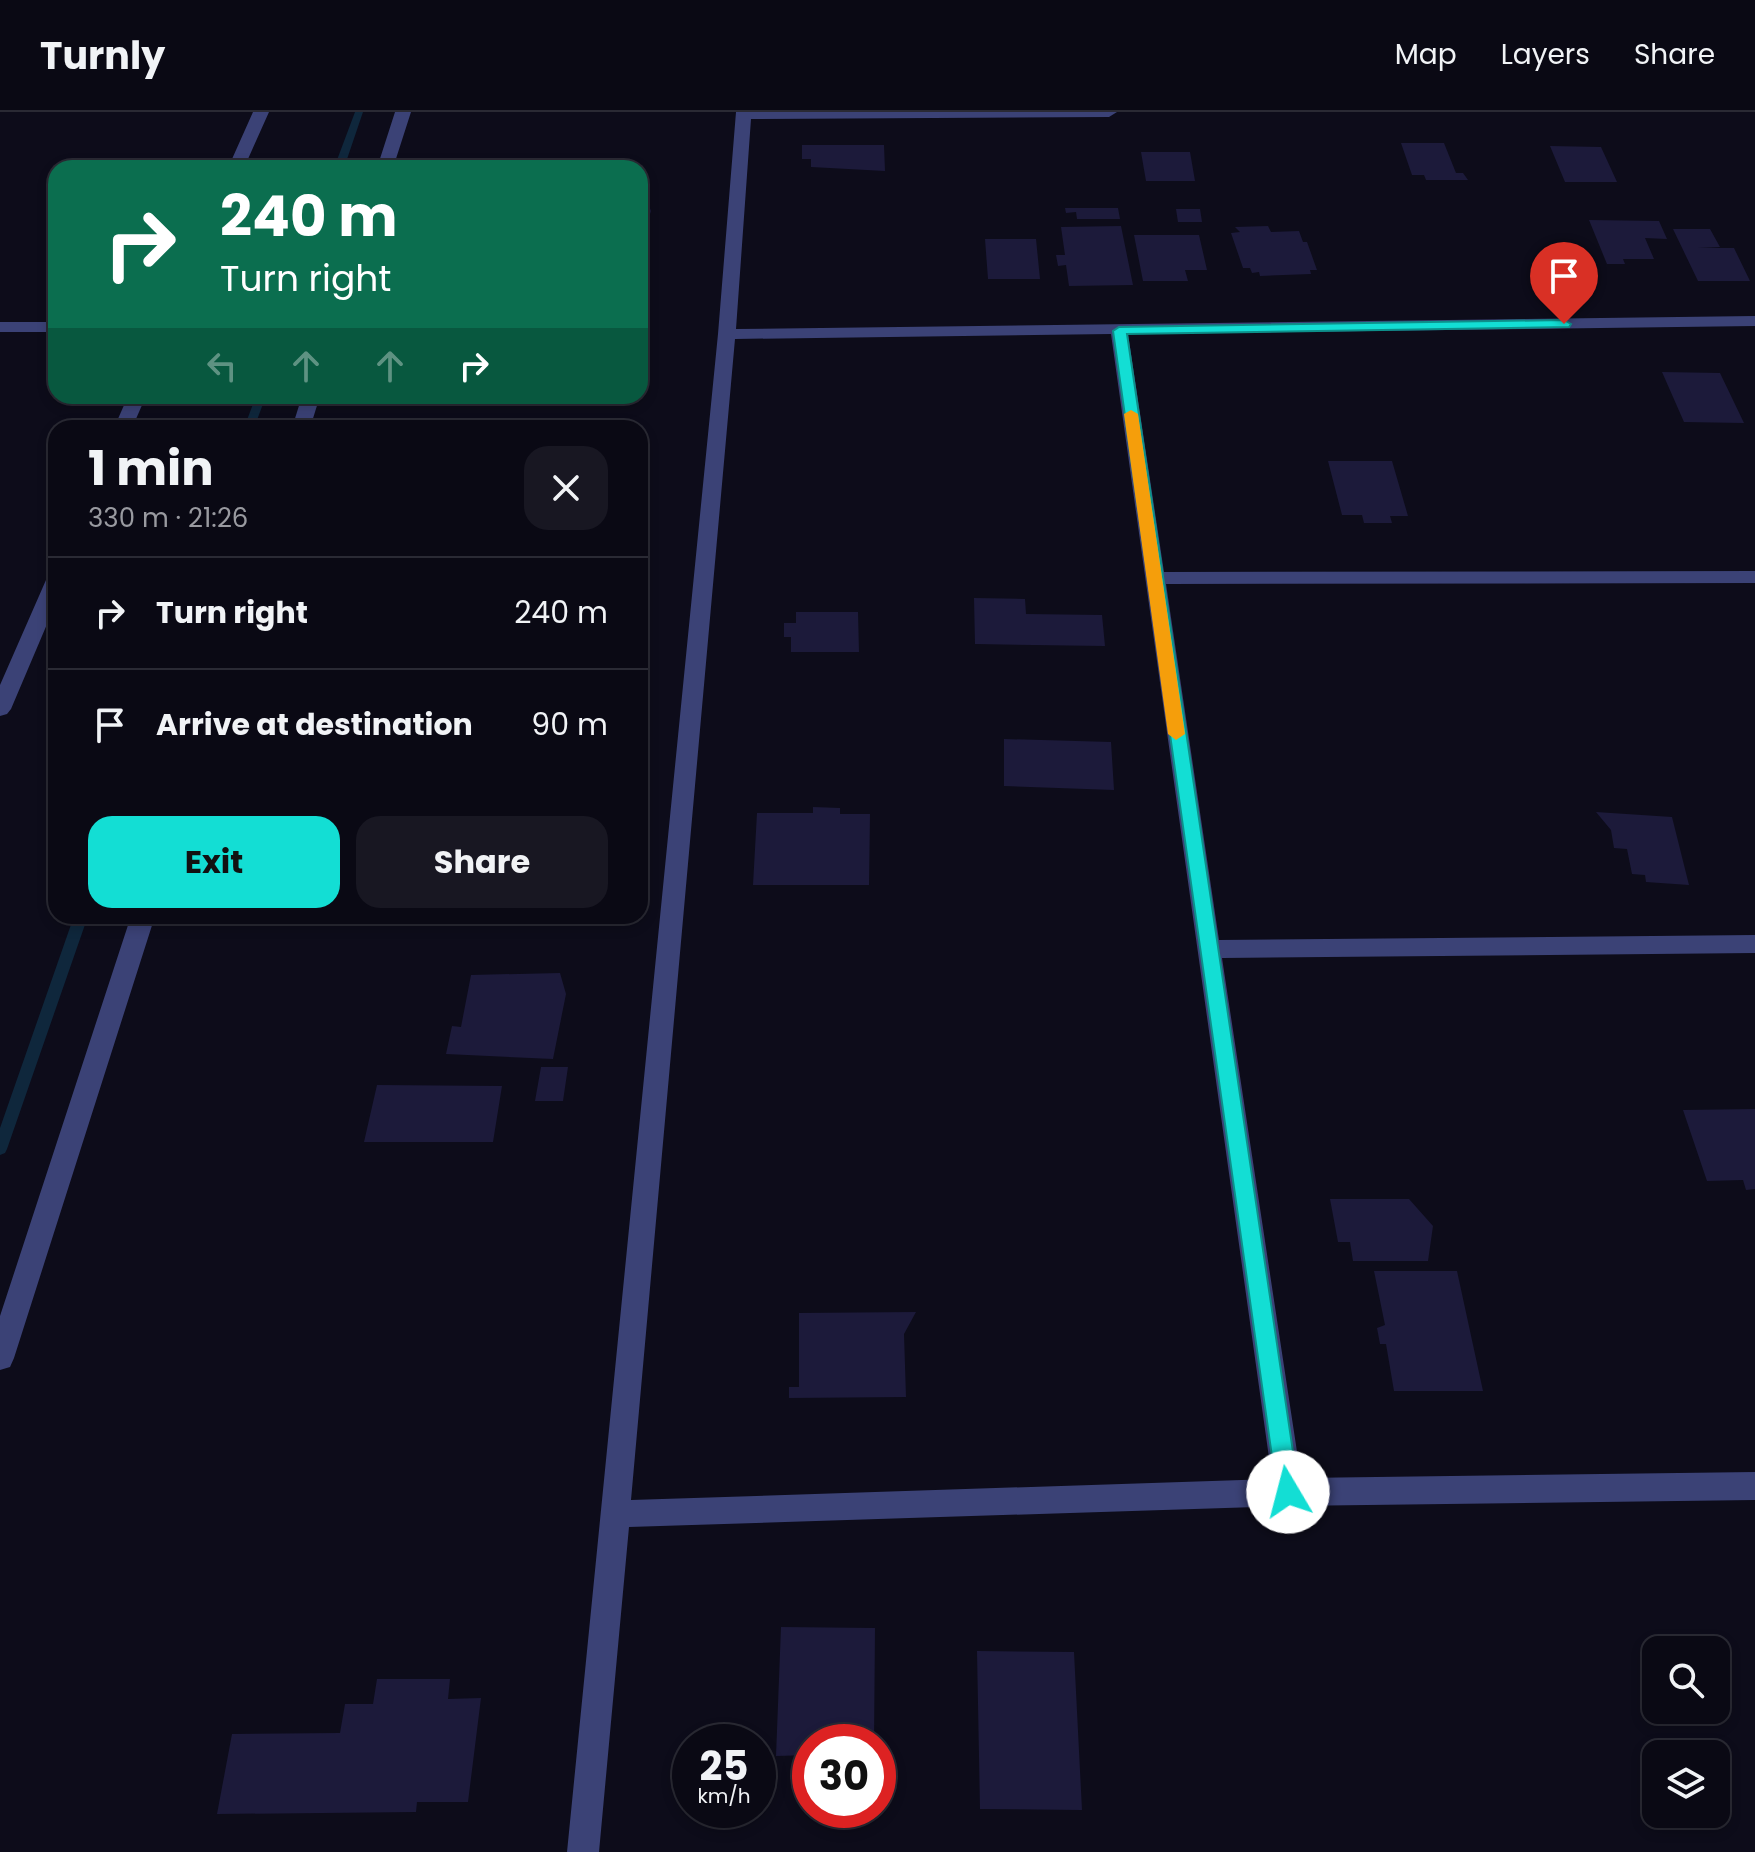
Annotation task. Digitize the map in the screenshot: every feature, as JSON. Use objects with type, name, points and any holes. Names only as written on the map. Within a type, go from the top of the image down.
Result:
[{"type":"street","points":[[240,160],[261,112]]},
{"type":"street","points":[[388,160],[403,112]]},
{"type":"street","points":[[583,1852],[727,334],[744,114],[1109,112]]},
{"type":"street","points":[[727,334],[1755,321]]},
{"type":"street","points":[[0,327],[48,327]]},
{"type":"street","points":[[1119,331],[1288,1492]]},
{"type":"street","points":[[1154,578],[1755,577]]},
{"type":"street","points":[[0,709],[48,598]]},
{"type":"street","points":[[0,1358],[140,924]]},
{"type":"street","points":[[1208,949],[1755,944]]},
{"type":"street","points":[[615,1514],[1288,1492],[1755,1486]]},
{"type":"building","points":[[1401,143],[1444,143],[1456,173],[1463,173],[1468,180],[1426,180],[1424,175],[1412,175]]},
{"type":"building","points":[[802,145],[884,145],[885,171],[811,167],[811,159],[802,159]]},
{"type":"building","points":[[1550,146],[1601,147],[1617,182],[1565,182]]},
{"type":"building","points":[[1141,152],[1190,152],[1195,181],[1146,181]]},
{"type":"building","points":[[1065,208],[1118,208],[1120,219],[1077,219],[1076,212],[1066,213]]},
{"type":"building","points":[[1176,209],[1200,209],[1202,222],[1178,222]]},
{"type":"building","points":[[1589,220],[1659,221],[1667,239],[1645,238],[1654,259],[1623,259],[1625,264],[1607,264]]},
{"type":"building","points":[[1121,226],[1133,285],[1069,286],[1066,265],[1058,266],[1056,255],[1065,255],[1061,227]]},
{"type":"building","points":[[1268,226],[1271,232],[1299,231],[1303,242],[1307,242],[1317,270],[1310,270],[1311,274],[1260,276],[1259,272],[1252,273],[1250,268],[1243,268],[1231,233],[1240,232],[1235,227]]},
{"type":"building","points":[[1673,229],[1710,229],[1720,247],[1698,248],[1734,248],[1750,281],[1698,281]]},
{"type":"building","points":[[1134,235],[1199,235],[1207,270],[1185,270],[1188,281],[1143,281]]},
{"type":"building","points":[[985,239],[1036,239],[1040,279],[988,279]]},
{"type":"building","points":[[1662,372],[1720,373],[1744,423],[1684,422]]},
{"type":"building","points":[[1328,461],[1392,461],[1408,516],[1390,516],[1392,523],[1364,523],[1362,515],[1342,515]]},
{"type":"building","points":[[974,598],[1025,599],[1026,614],[1102,615],[1105,646],[975,644]]},
{"type":"building","points":[[796,612],[858,612],[859,652],[791,652],[791,637],[784,637],[784,623],[796,623]]},
{"type":"building","points":[[1004,739],[1111,742],[1114,790],[1004,786]]},
{"type":"building","points":[[813,807],[840,808],[840,814],[870,814],[869,885],[753,885],[757,813],[813,813]]},
{"type":"building","points":[[1596,812],[1672,817],[1689,885],[1646,882],[1645,875],[1632,874],[1627,849],[1614,848],[1611,830]]},
{"type":"building","points":[[560,973],[566,994],[553,1059],[446,1054],[452,1026],[461,1027],[471,975]]},
{"type":"building","points":[[541,1067],[568,1067],[563,1101],[535,1101]]},
{"type":"building","points":[[377,1085],[502,1086],[493,1142],[364,1142]]},
{"type":"building","points":[[1755,1109],[1755,1189],[1746,1190],[1743,1180],[1707,1181],[1683,1110]]},
{"type":"building","points":[[1330,1199],[1409,1199],[1433,1226],[1428,1261],[1353,1261],[1350,1242],[1338,1242]]},
{"type":"building","points":[[1374,1271],[1457,1271],[1483,1391],[1394,1391],[1386,1344],[1380,1344],[1377,1328],[1385,1325]]},
{"type":"building","points":[[916,1312],[904,1334],[906,1397],[789,1398],[789,1387],[799,1387],[799,1313]]},
{"type":"building","points":[[781,1627],[875,1628],[874,1724],[792,1724],[792,1756],[776,1756]]},
{"type":"building","points":[[977,1651],[1074,1652],[1082,1810],[980,1809]]},
{"type":"building","points":[[377,1679],[450,1679],[448,1699],[481,1698],[468,1802],[417,1802],[416,1812],[217,1814],[232,1734],[340,1733],[345,1704],[373,1704]]},
{"type":"waterway","points":[[342,160],[359,112]]},
{"type":"waterway","points":[[252,420],[258,404]]},
{"type":"waterway","points":[[0,1149],[78,924]]},
{"type":"slow traffic","points":[[1131,414],[1176,734]]},
{"type":"route","points":[[1288,1492],[1119,331],[1564,324]]}]
